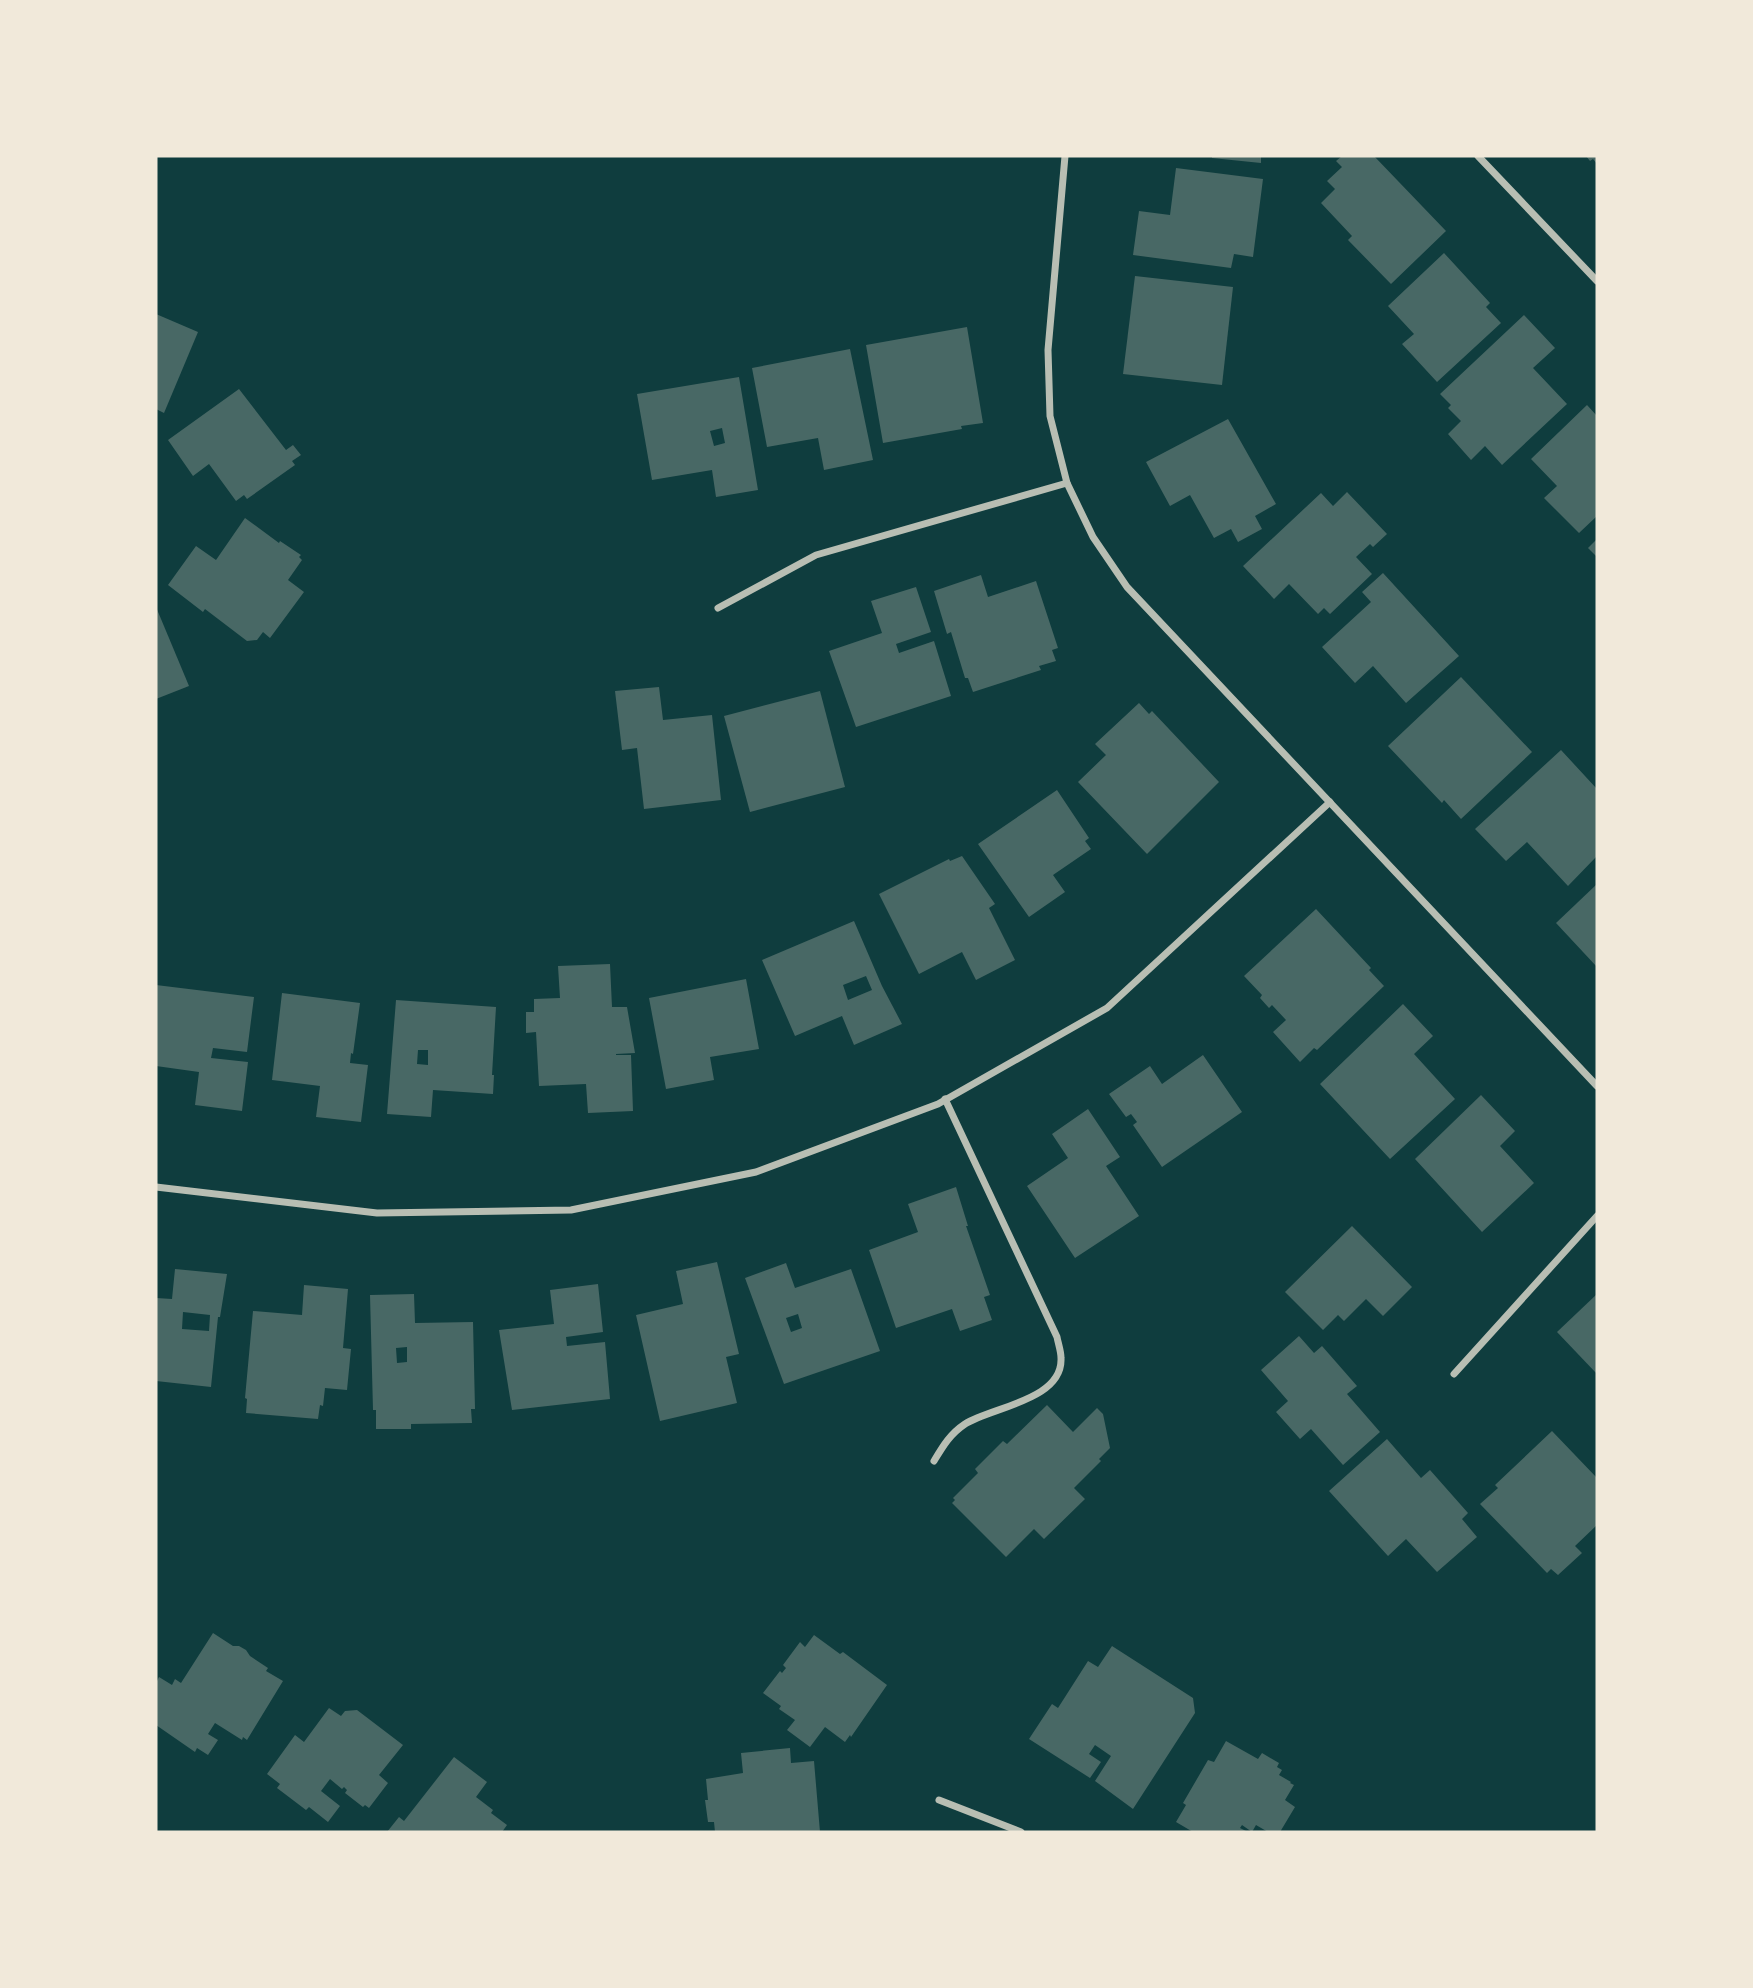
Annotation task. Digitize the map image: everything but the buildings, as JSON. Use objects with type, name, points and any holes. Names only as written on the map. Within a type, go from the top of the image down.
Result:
[{"type":"street","points":[[1065,156],[1048,350],[1050,416],[1067,483],[1093,537],[1126,587],[1597,1086]]},
{"type":"street","points":[[1478,156],[1597,281]]},
{"type":"street","points":[[718,608],[816,555],[1067,483]]},
{"type":"street","points":[[156,1187],[377,1213],[571,1210],[756,1172],[945,1099],[1107,1008],[1330,802]]},
{"type":"street","points":[[934,1461],[948,1438],[966,1423],[1040,1392],[1057,1377],[1061,1359],[1057,1337],[945,1099]]},
{"type":"street","points":[[1454,1374],[1597,1216]]},
{"type":"street","points":[[939,1800],[1021,1832]]}]
